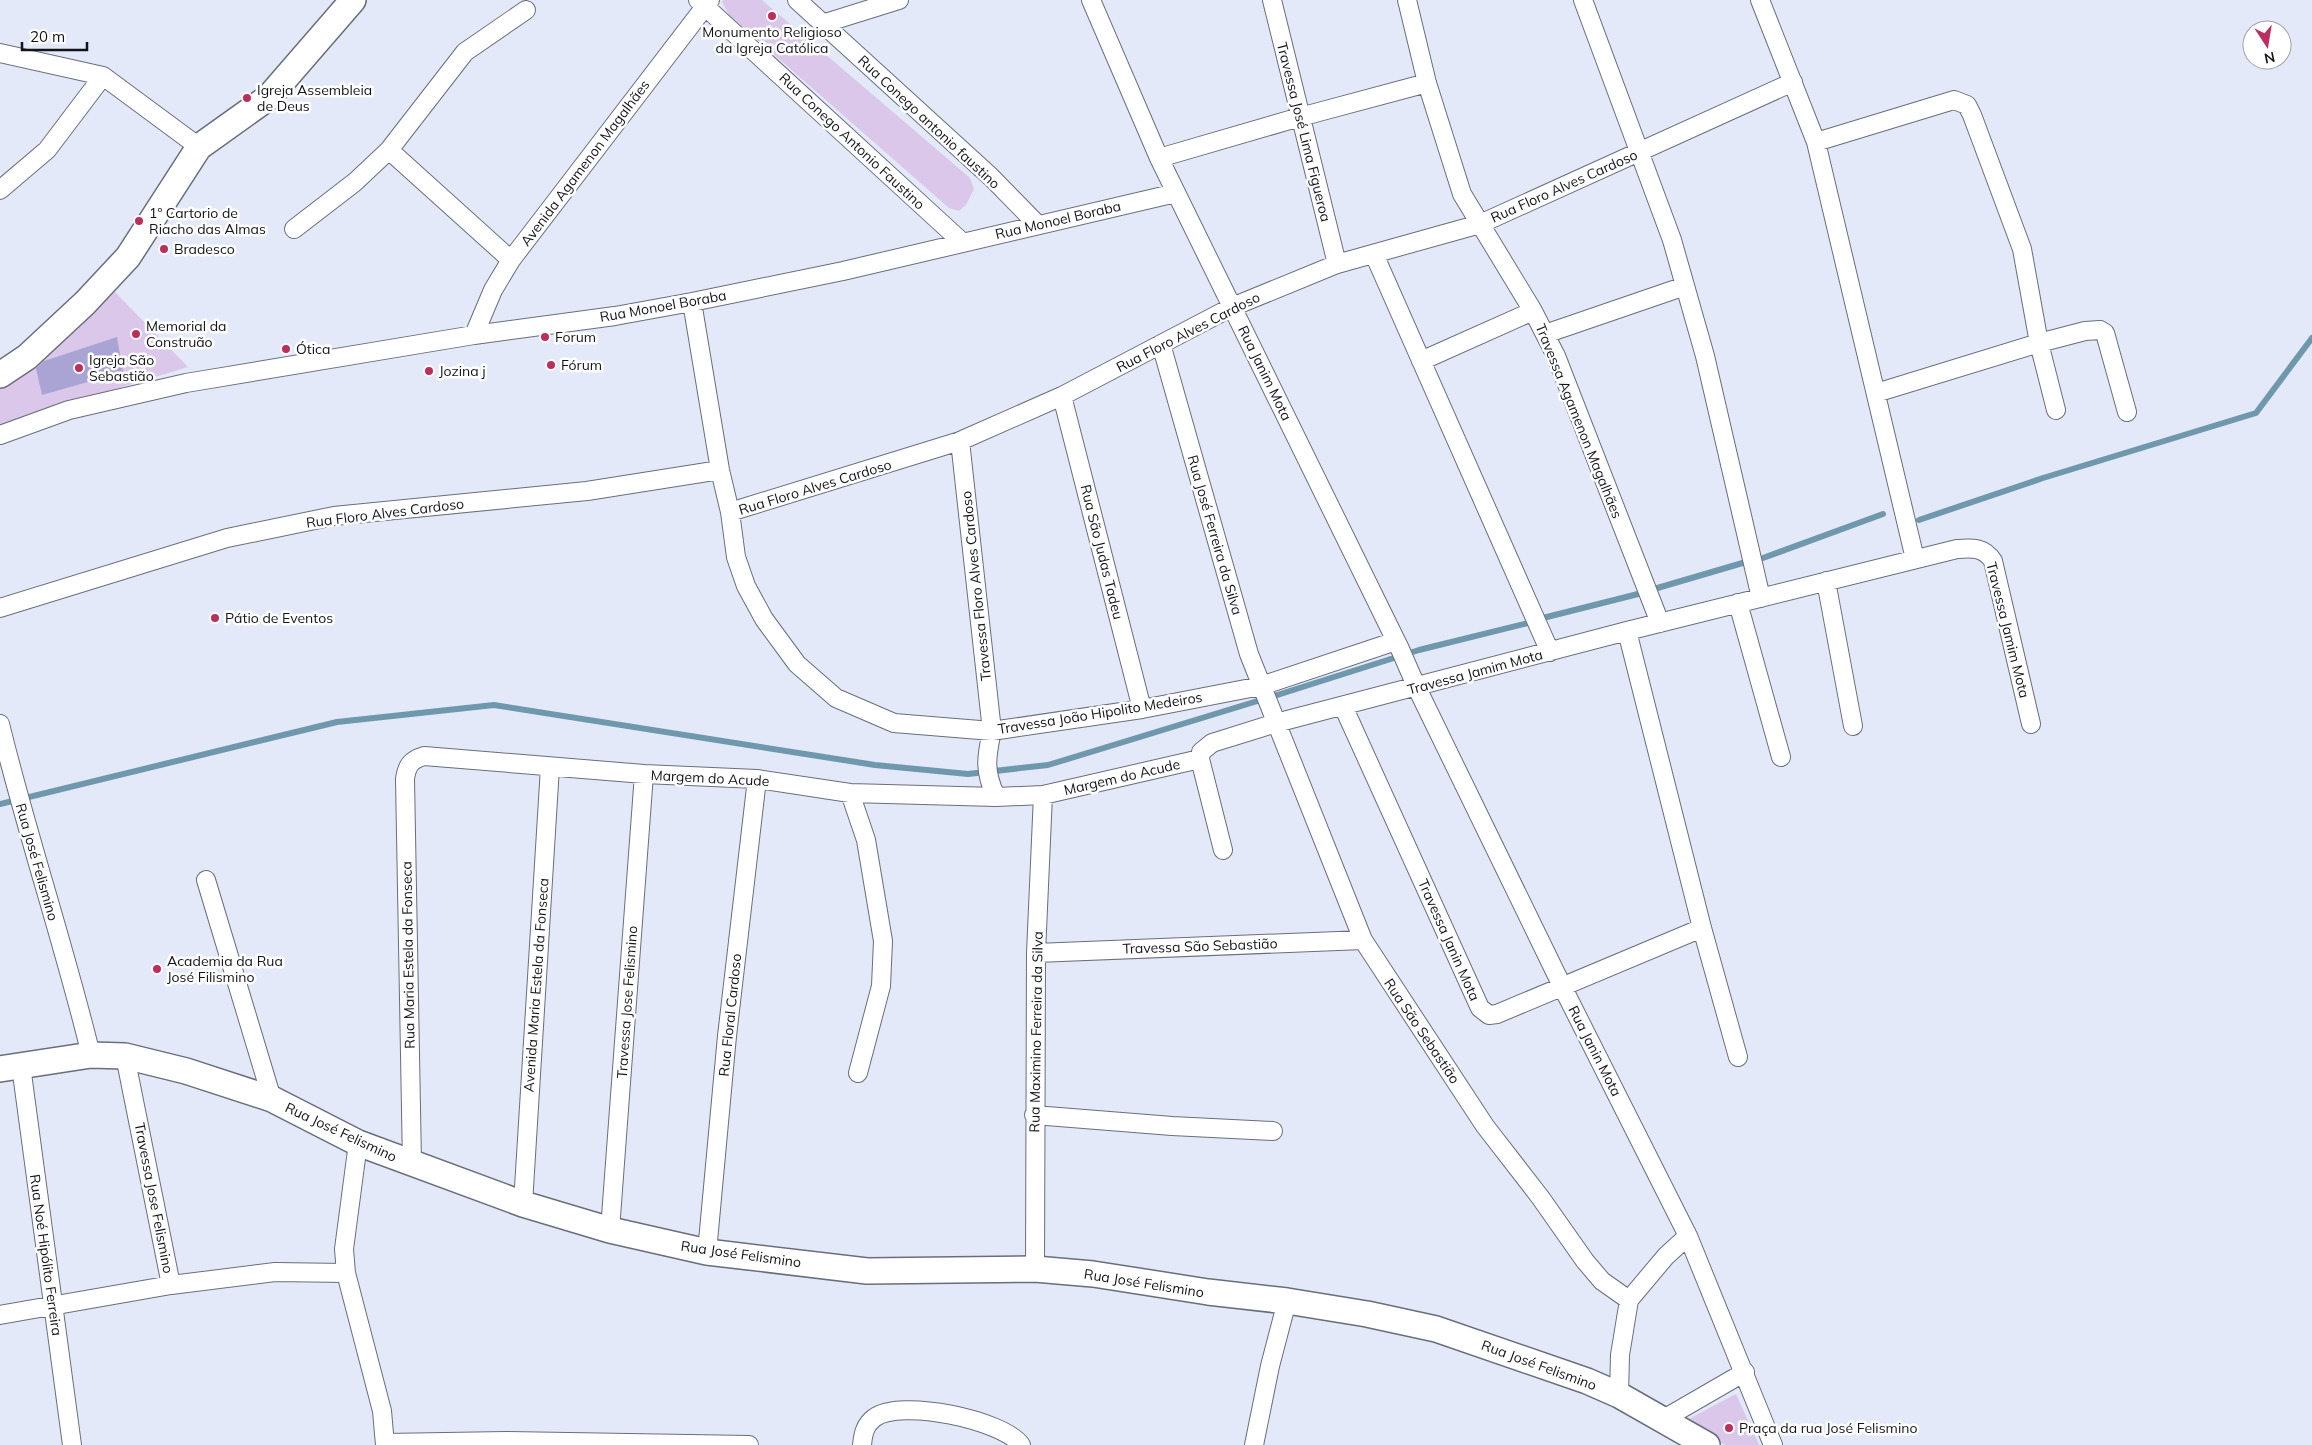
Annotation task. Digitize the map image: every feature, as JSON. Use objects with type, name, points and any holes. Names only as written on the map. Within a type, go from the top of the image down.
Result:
[{"type":"street","points":[[0,375],[27,356],[85,304],[128,257],[199,147],[269,97],[352,0]]},
{"type":"street","name":"Rua Conego antonio faustino","points":[[797,0],[991,177],[1038,225]]},
{"type":"street","points":[[822,24],[899,0]]},
{"type":"street","name":"Rua Janim Mota","points":[[1091,0],[1159,158],[1401,651]]},
{"type":"street","name":"Travessa José Lima Figueroa","points":[[1272,0],[1337,264]]},
{"type":"street","name":"Travessa Agamenon Magalhães","points":[[1407,0],[1427,84],[1462,194],[1533,311],[1556,356],[1660,623]]},
{"type":"street","points":[[1583,0],[1641,152],[1672,240],[1705,356],[1761,598]]},
{"type":"street","points":[[1760,0],[1816,142],[1915,559]]},
{"type":"street","name":"Rua Conego Antonio Faustino","points":[[704,2],[962,242]]},
{"type":"street","name":"Avenida Agamenon Magalhães","points":[[474,335],[493,290],[510,260],[704,2]]},
{"type":"street","points":[[294,229],[354,182],[389,150],[465,52],[526,10]]},
{"type":"street","points":[[0,53],[102,76],[199,147]]},
{"type":"street","points":[[0,190],[47,150],[102,76]]},
{"type":"street","name":"Rua Floro Alves Cardoso","points":[[692,302],[720,470],[730,512],[960,441],[1062,396],[1232,307],[1337,264],[1480,224],[1793,82]]},
{"type":"street","points":[[1159,158],[1300,117],[1427,84]]},
{"type":"street","points":[[1816,142],[1954,100],[1967,105],[2022,249],[2039,343],[2056,410]]},
{"type":"street","points":[[389,150],[510,260]]},
{"type":"street","name":"Rua Monoel Boraba","points":[[0,435],[69,410],[186,383],[474,335],[615,316],[692,302],[843,271],[1176,193]]},
{"type":"street","points":[[1374,254],[1550,652]]},
{"type":"street","points":[[1545,334],[1685,286]]},
{"type":"street","points":[[1421,361],[1533,311]]},
{"type":"street","points":[[1876,393],[2039,343],[2084,331],[2100,330],[2105,333],[2127,412]]},
{"type":"street","name":"Rua José Ferreira da Silva","points":[[1161,344],[1249,654],[1276,723]]},
{"type":"street","name":"Rua São Judas Tadeu","points":[[1062,396],[1142,709]]},
{"type":"street","name":"Travessa Floro Alves Cardoso","points":[[960,441],[992,731],[986,761],[992,790]]},
{"type":"street","name":"Rua Floro Alves Cardoso","points":[[0,608],[227,538],[334,516],[587,491],[720,470]]},
{"type":"street","name":"Travessa João Hipolito Medeiros","points":[[730,512],[736,557],[746,586],[764,619],[797,664],[836,698],[894,723],[992,731],[1142,709],[1261,686],[1401,651]]},
{"type":"street","name":"Travessa Jamim Mota","points":[[1200,759],[1201,752],[1212,743],[1276,723],[1417,688],[1738,603],[1957,549],[1974,548],[1988,552],[1993,561],[2031,724]]},
{"type":"street","points":[[1826,581],[1853,726]]},
{"type":"street","points":[[1738,603],[1781,757]]},
{"type":"street","points":[[1627,631],[1702,928],[1738,1058]]},
{"type":"street","name":"Rua Janin Mota","points":[[1401,651],[1417,688],[1562,988],[1688,1236],[1745,1372],[1773,1445]]},
{"type":"street","name":"Travessa Janin Mota","points":[[1343,706],[1480,1008],[1489,1015],[1497,1014],[1562,988],[1702,928]]},
{"type":"street","name":"Rua São Sebastião","points":[[1276,723],[1363,940],[1485,1126],[1540,1197],[1585,1262],[1602,1281],[1629,1300]]},
{"type":"street","name":"Rua José Felismino","points":[[0,724],[19,802],[79,1005],[91,1055],[125,1056],[186,1071],[272,1099],[358,1143],[523,1204],[610,1230],[707,1252],[866,1271],[1035,1269],[1093,1274],[1367,1314],[1436,1330],[1587,1381],[1619,1395],[1702,1444]]},
{"type":"street","name":"Margem do Acude","points":[[424,756],[644,774],[757,779],[850,793],[992,790],[1043,795],[1200,759]]},
{"type":"street","name":"Rua Maria Estela da Fonseca","points":[[412,1164],[405,779],[406,768],[414,759],[424,756]]},
{"type":"street","points":[[1200,759],[1223,850]]},
{"type":"street","name":"Avenida Maria Estela da Fonseca","points":[[523,1204],[550,766]]},
{"type":"street","name":"Travessa Jose Felismino","points":[[610,1230],[644,774]]},
{"type":"street","name":"Rua Floral Cardoso","points":[[707,1252],[727,1036],[757,779]]},
{"type":"street","points":[[850,793],[866,840],[883,941],[881,986],[858,1073]]},
{"type":"street","name":"Rua Maximino Ferreira da Silva","points":[[1035,1269],[1036,952],[1043,795]]},
{"type":"street","points":[[206,880],[272,1099]]},
{"type":"street","name":"Travessa São Sebastião","points":[[1036,952],[1363,940]]},
{"type":"street","points":[[10,1067],[91,1055]]},
{"type":"street","name":"Travessa Jose Felismino","points":[[125,1056],[171,1285],[275,1272],[346,1273]]},
{"type":"street","name":"Rua Noé Hipólito Ferreira","points":[[10,1067],[53,1307],[72,1445]]},
{"type":"street","points":[[1034,1115],[1172,1126],[1273,1131]]},
{"type":"street","points":[[358,1143],[344,1249],[346,1273],[382,1411],[385,1444],[506,1441],[749,1445]]},
{"type":"street","points":[[1619,1395],[1620,1355],[1629,1300],[1666,1256],[1688,1236]]},
{"type":"street","points":[[0,1315],[171,1285]]},
{"type":"street","points":[[1254,1445],[1270,1366],[1287,1301]]},
{"type":"street","points":[[1662,1420],[1745,1372]]},
{"type":"street","points":[[862,1445],[866,1426],[874,1417],[889,1410],[907,1410],[931,1411],[981,1423],[1005,1431],[1021,1445]]},
{"type":"shaded area","points":[[723,0],[762,0],[970,178],[974,189],[966,205],[959,211],[949,208],[729,15],[722,2]]},
{"type":"shaded area","points":[[115,292],[188,367],[0,424],[0,384],[80,324]]},
{"type":"shaded area","points":[[1736,1394],[1759,1445],[1726,1445],[1679,1424]]},
{"type":"building","name":"Igreja São Sebastião","points":[[117,337],[123,372],[42,395],[36,368],[44,361]]},
{"type":"waterway","points":[[1919,520],[2043,478],[2256,413],[2312,338]]},
{"type":"waterway","points":[[1763,558],[1883,514]]},
{"type":"waterway","points":[[1654,589],[1746,562]]},
{"type":"waterway","points":[[1539,619],[1638,594]]},
{"type":"waterway","points":[[1271,697],[1419,650],[1532,622]]},
{"type":"waterway","points":[[0,804],[337,722],[494,705],[875,765],[968,774],[1048,765],[1264,699]]},
{"type":"place","name":"Monumento Religioso da Igreja Católica","points":[[772,16]]},
{"type":"place","name":"Igreja Assembleia de Deus","points":[[247,98]]},
{"type":"place","name":"1º Cartorio de Riacho das Almas","points":[[139,221]]},
{"type":"place","name":"Bradesco","points":[[164,249]]},
{"type":"place","name":"Memorial da Construão","points":[[136,334]]},
{"type":"place","name":"Forum","points":[[545,337]]},
{"type":"place","name":"Ótica","points":[[286,349]]},
{"type":"place","name":"Fórum","points":[[551,365]]},
{"type":"place","name":"Igreja São Sebastião","points":[[79,368]]},
{"type":"place","name":"Jozina j","points":[[429,371]]},
{"type":"place","name":"Pátio de Eventos","points":[[215,618]]},
{"type":"place","name":"Academia da Rua José Filismino","points":[[157,969]]},
{"type":"place","name":"Praça da rua José Felismino","points":[[1729,1428]]}]
